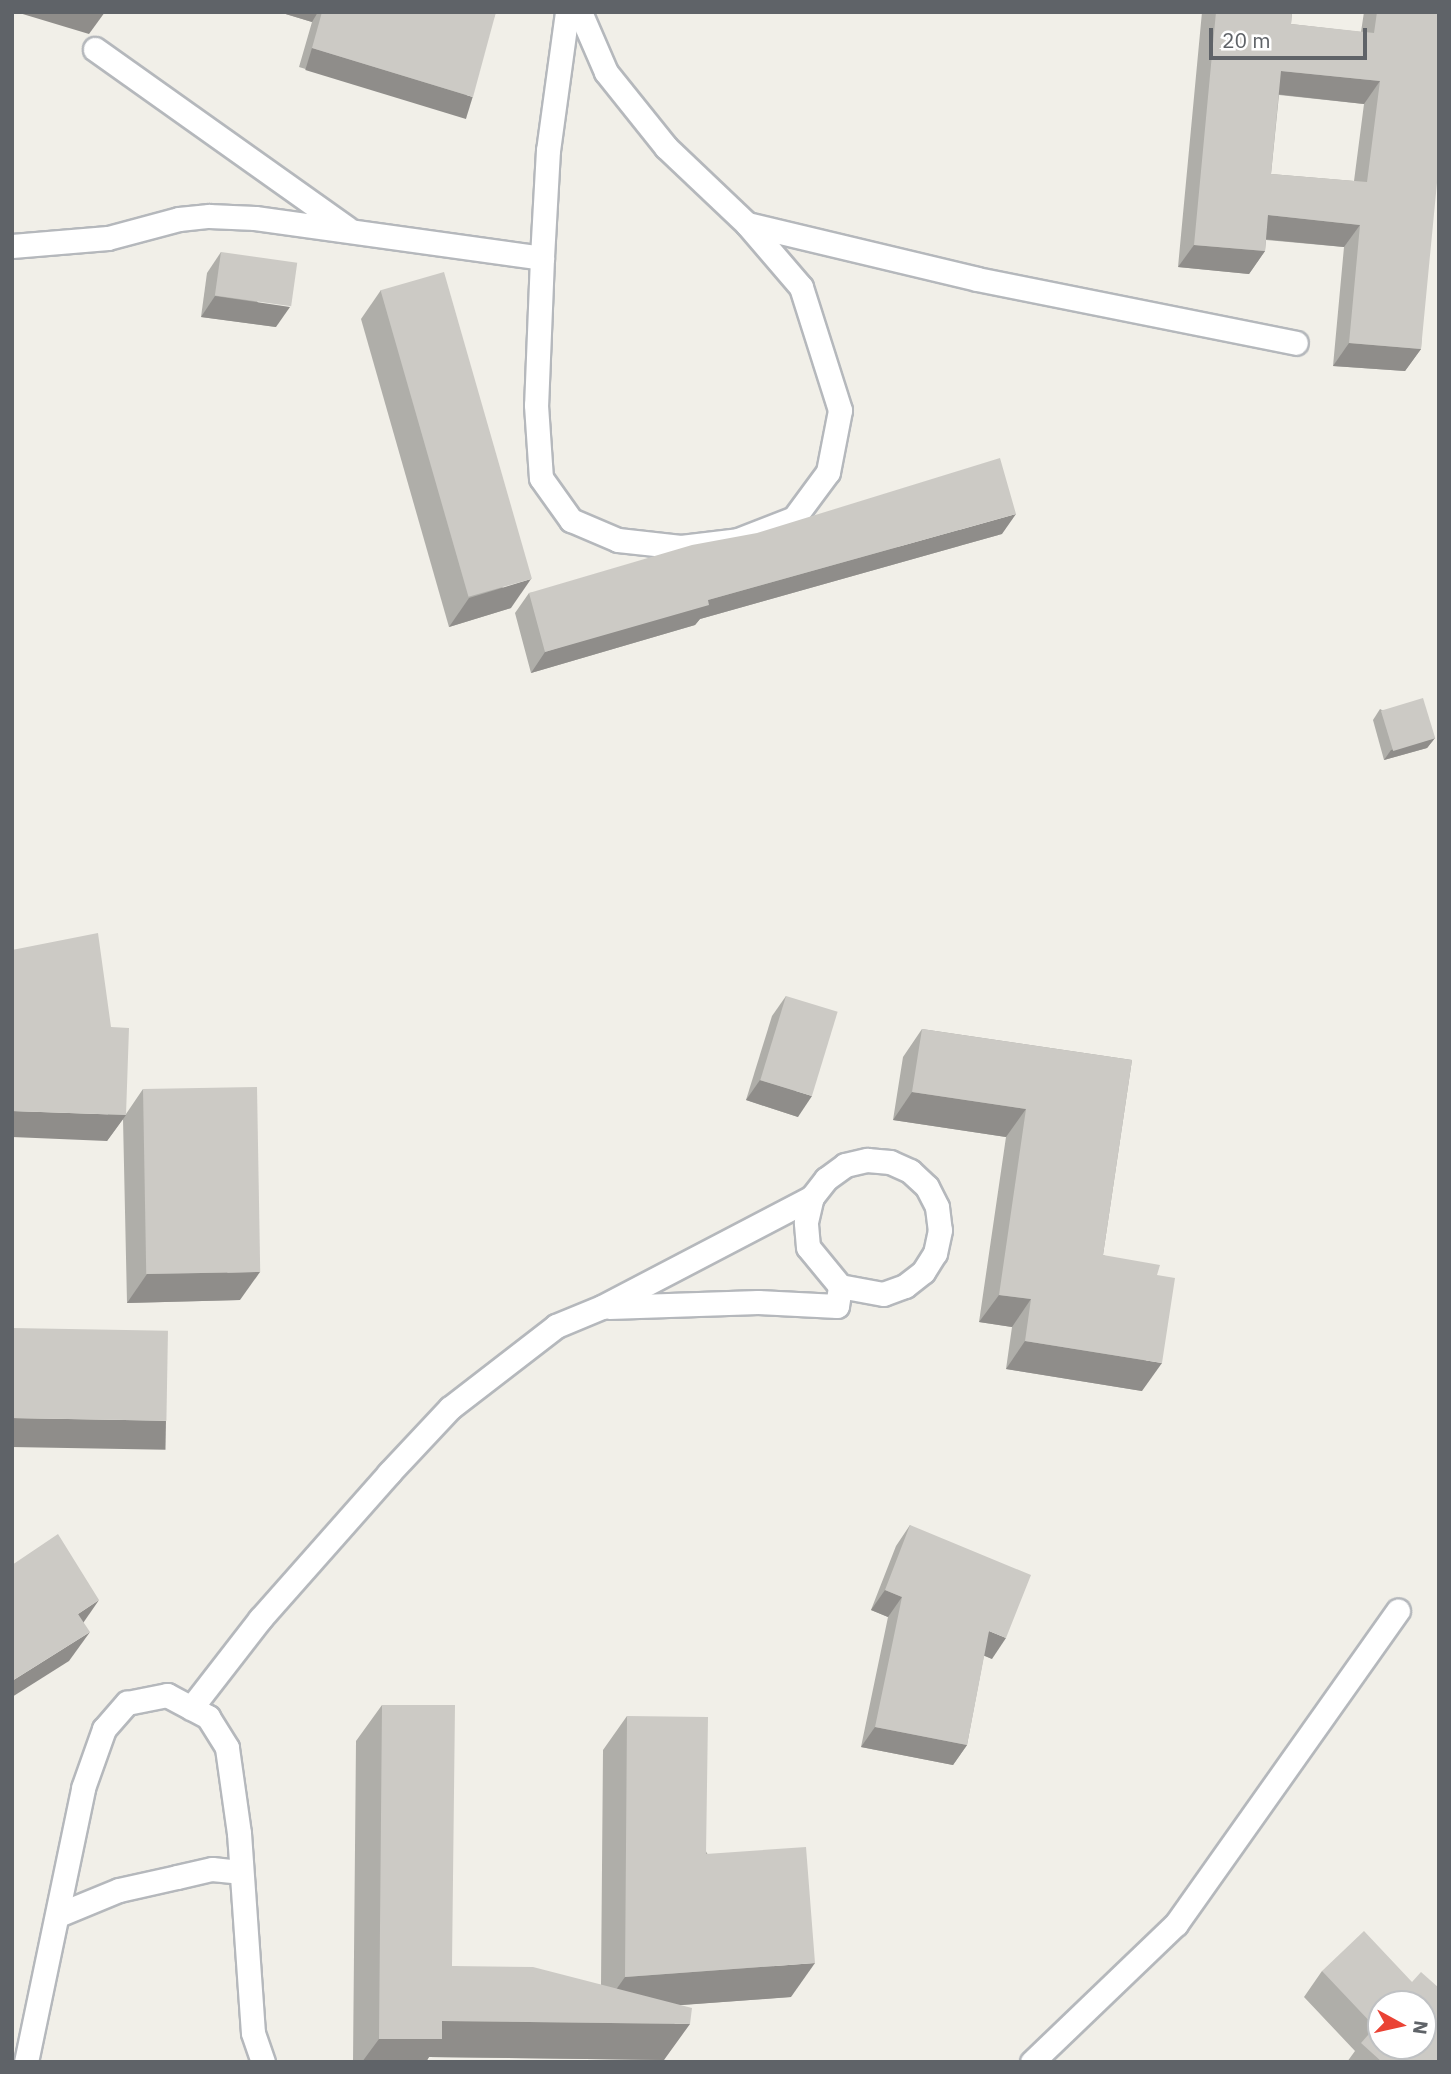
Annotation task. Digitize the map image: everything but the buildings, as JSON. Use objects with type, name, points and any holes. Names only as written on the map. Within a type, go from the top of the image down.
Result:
[{"type":"lane","points":[[567,12],[548,150],[536,405],[541,478],[571,520],[618,540],[681,547],[738,540],[794,518],[828,472],[840,410],[801,287],[747,223],[666,147],[606,72],[580,12]]},
{"type":"lane","points":[[95,49],[352,232]]},
{"type":"lane","points":[[12,246],[108,238],[179,219],[209,216],[255,218],[542,258]]},
{"type":"lane","points":[[747,223],[977,279],[1296,343]]},
{"type":"lane","points":[[867,1160],[890,1162],[910,1171],[927,1187],[937,1208],[938,1241],[923,1272],[905,1286],[883,1294],[861,1293],[840,1286],[808,1247],[806,1222],[813,1197],[826,1179],[845,1166],[867,1160]]},
{"type":"lane","points":[[191,1708],[260,1619],[450,1408],[556,1326],[602,1307],[813,1197]]},
{"type":"lane","points":[[602,1307],[758,1302],[837,1306],[840,1286]]},
{"type":"lane","points":[[1032,2062],[1176,1924],[1398,1611]]},
{"type":"lane","points":[[26,2062],[83,1788],[104,1729],[127,1703],[167,1695],[208,1717],[227,1748],[253,2033],[263,2062]]},
{"type":"lane","points":[[58,1915],[119,1891],[177,1877],[212,1869],[240,1872]]}]
